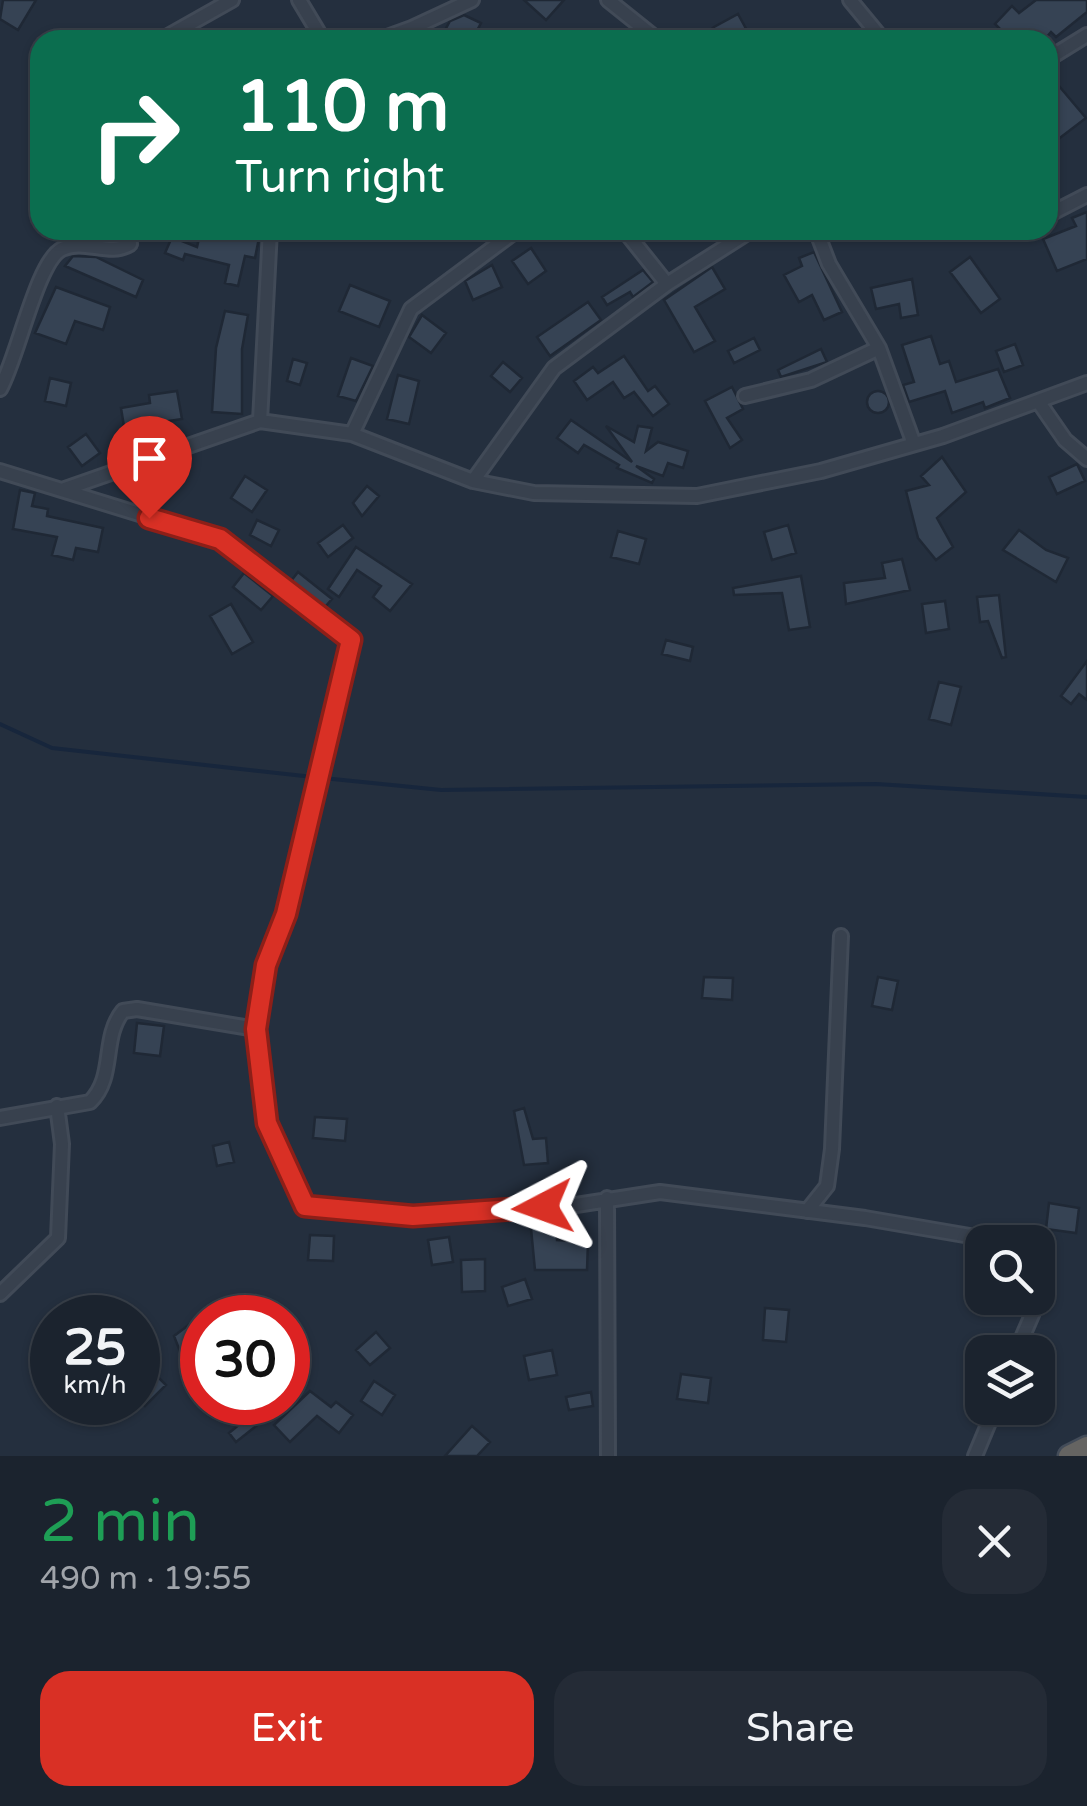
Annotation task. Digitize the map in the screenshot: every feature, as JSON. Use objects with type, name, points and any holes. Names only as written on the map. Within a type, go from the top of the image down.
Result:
[{"type":"highway","points":[[1069,1456],[1087,1447]]},
{"type":"street","points":[[179,30],[232,0]]},
{"type":"street","points":[[299,0],[317,30]]},
{"type":"street","points":[[406,30],[472,0]]},
{"type":"street","points":[[608,0],[646,30]]},
{"type":"street","points":[[850,0],[875,30]]},
{"type":"street","points":[[412,28],[416,30]]},
{"type":"street","points":[[1058,53],[1087,36]]},
{"type":"street","points":[[1058,210],[1087,195]]},
{"type":"street","points":[[260,421],[269,240]]},
{"type":"street","points":[[352,434],[411,310],[504,240]]},
{"type":"street","points":[[632,240],[668,284]]},
{"type":"street","points":[[473,481],[554,368],[668,284],[736,240]]},
{"type":"street","points":[[820,240],[880,348],[914,444]]},
{"type":"street","points":[[0,388],[18,353],[35,288],[48,262],[61,249],[83,245],[120,250],[130,244]]},
{"type":"street","points":[[745,396],[811,380],[880,348]]},
{"type":"street","points":[[62,490],[260,421],[352,434],[473,481],[534,493],[697,496],[821,470],[914,444],[1087,383]]},
{"type":"street","points":[[1038,401],[1064,440],[1087,459]]},
{"type":"street","points":[[0,471],[220,539],[351,640],[286,914],[266,965],[256,1029],[267,1123],[305,1206],[413,1216],[576,1204],[660,1192],[965,1236]]},
{"type":"street","points":[[807,1211],[827,1186],[832,1149],[841,936]]},
{"type":"street","points":[[0,1118],[90,1102],[106,1080],[113,1023],[122,1010],[137,1009],[256,1029]]},
{"type":"street","points":[[0,1294],[58,1238],[62,1144],[57,1106]]},
{"type":"street","points":[[607,1198],[608,1456]]},
{"type":"street","points":[[975,1456],[988,1425]]},
{"type":"building","points":[[3,0],[36,0],[18,30],[0,19]]},
{"type":"building","points":[[524,0],[564,0],[546,20]]},
{"type":"building","points":[[1036,0],[1087,0],[1087,12],[1058,35],[1058,30],[1001,30],[995,24],[1012,6],[1019,13]]},
{"type":"building","points":[[738,14],[747,30],[711,30]]},
{"type":"building","points":[[464,15],[481,23],[477,30],[445,30],[450,21]]},
{"type":"building","points":[[1058,87],[1086,118],[1058,139]]},
{"type":"building","points":[[1087,212],[1087,259],[1057,271],[1043,240],[1058,240],[1058,233],[1076,226],[1072,218]]},
{"type":"building","points":[[171,240],[197,247],[199,240],[259,240],[255,258],[245,256],[238,286],[225,283],[229,265],[185,254],[183,260],[165,253]]},
{"type":"building","points":[[531,248],[546,271],[528,284],[512,261]]},
{"type":"building","points":[[814,252],[842,312],[824,320],[812,295],[799,302],[784,275],[802,266],[799,258]]},
{"type":"building","points":[[73,256],[96,257],[143,280],[136,297],[65,266]]},
{"type":"building","points":[[970,257],[1000,299],[981,313],[950,272]]},
{"type":"building","points":[[492,265],[502,287],[473,300],[465,281]]},
{"type":"building","points":[[712,267],[725,289],[695,307],[715,341],[694,352],[664,300]]},
{"type":"building","points":[[643,270],[653,282],[633,297],[630,292],[607,305],[602,297]]},
{"type":"building","points":[[912,279],[918,315],[901,318],[899,304],[876,309],[871,288]]},
{"type":"building","points":[[350,285],[390,301],[379,327],[339,311]]},
{"type":"building","points":[[56,287],[110,307],[103,330],[75,321],[66,344],[35,333]]},
{"type":"building","points":[[588,302],[601,320],[550,356],[537,337]]},
{"type":"building","points":[[225,311],[248,315],[242,349],[242,414],[212,412],[216,348]]},
{"type":"building","points":[[422,315],[446,333],[431,353],[409,337]]},
{"type":"building","points":[[931,336],[940,364],[949,361],[956,382],[998,369],[1010,398],[985,408],[983,402],[952,413],[945,391],[909,402],[903,385],[914,382],[902,345]]},
{"type":"building","points":[[754,338],[760,350],[734,363],[728,351]]},
{"type":"building","points":[[1015,344],[1023,365],[1004,372],[996,351]]},
{"type":"building","points":[[821,349],[827,362],[781,377],[778,370]]},
{"type":"building","points":[[624,356],[648,391],[655,386],[669,404],[653,416],[634,392],[624,398],[613,382],[587,400],[574,381],[593,367],[598,373]]},
{"type":"building","points":[[351,358],[373,366],[356,401],[338,396]]},
{"type":"building","points":[[293,359],[307,363],[300,385],[287,381]]},
{"type":"building","points":[[503,362],[522,378],[510,392],[491,376]]},
{"type":"building","points":[[398,375],[419,381],[409,424],[387,419]]},
{"type":"building","points":[[50,378],[71,383],[66,406],[45,401]]},
{"type":"building","points":[[732,387],[743,409],[727,418],[742,440],[730,448],[705,401]]},
{"type":"building","points":[[177,391],[182,419],[149,424],[151,434],[126,439],[121,408],[150,403],[149,395]]},
{"type":"building","points":[[878,391],[889,402],[878,413],[867,402]]},
{"type":"building","points":[[571,420],[632,462],[606,426],[634,442],[638,426],[652,428],[646,451],[658,442],[688,451],[683,468],[668,463],[663,476],[636,466],[654,479],[652,483],[617,468],[619,465],[584,445],[578,453],[557,438]]},
{"type":"building","points":[[86,434],[100,453],[82,466],[68,447]]},
{"type":"building","points":[[942,457],[966,492],[937,518],[953,547],[936,560],[918,538],[906,491],[929,485],[921,476]]},
{"type":"building","points":[[1077,464],[1085,481],[1057,494],[1049,477]]},
{"type":"building","points":[[245,476],[267,490],[252,512],[231,498]]},
{"type":"building","points":[[367,486],[379,496],[362,516],[353,503]]},
{"type":"building","points":[[20,490],[35,493],[32,506],[48,509],[47,516],[103,528],[98,552],[76,548],[73,560],[52,555],[57,537],[13,529]]},
{"type":"building","points":[[257,520],[279,530],[271,546],[250,535]]},
{"type":"building","points":[[343,525],[353,538],[328,557],[318,543]]},
{"type":"building","points":[[788,525],[796,553],[772,560],[764,532]]},
{"type":"building","points":[[1019,530],[1046,550],[1068,558],[1056,582],[1003,550]]},
{"type":"building","points":[[618,531],[646,539],[639,564],[611,557]]},
{"type":"building","points":[[356,547],[412,584],[390,611],[373,597],[381,586],[357,570],[339,597],[328,589]]},
{"type":"building","points":[[902,559],[910,590],[846,604],[844,583],[885,578],[882,563]]},
{"type":"building","points":[[298,572],[332,599],[325,607],[291,581]]},
{"type":"building","points":[[244,573],[273,596],[261,610],[233,587]]},
{"type":"building","points":[[801,576],[810,627],[789,630],[782,593],[734,595],[733,588]]},
{"type":"building","points":[[999,595],[1006,657],[1002,658],[988,621],[980,622],[977,597]]},
{"type":"building","points":[[945,601],[949,629],[926,633],[922,604]]},
{"type":"building","points":[[231,604],[253,642],[232,654],[210,616]]},
{"type":"building","points":[[666,640],[693,647],[690,661],[662,654]]},
{"type":"building","points":[[1087,661],[1087,700],[1079,694],[1071,704],[1061,696]]},
{"type":"building","points":[[939,682],[961,687],[951,725],[929,719]]},
{"type":"building","points":[[704,977],[733,978],[732,1000],[702,998]]},
{"type":"building","points":[[878,977],[898,981],[892,1010],[872,1006]]},
{"type":"building","points":[[137,1023],[164,1026],[160,1056],[134,1053]]},
{"type":"building","points":[[524,1108],[533,1139],[546,1138],[548,1163],[524,1165],[514,1111]]},
{"type":"building","points":[[315,1117],[347,1119],[345,1141],[313,1138]]},
{"type":"building","points":[[229,1142],[234,1162],[217,1166],[213,1146]]},
{"type":"building","points":[[1049,1203],[1079,1208],[1076,1233],[1046,1225]]},
{"type":"building","points":[[555,1216],[557,1240],[588,1242],[587,1270],[535,1270],[530,1218]]},
{"type":"building","points":[[310,1235],[334,1236],[333,1261],[308,1260]]},
{"type":"building","points":[[449,1237],[453,1262],[432,1265],[428,1240]]},
{"type":"building","points":[[485,1259],[485,1291],[462,1292],[461,1260]]},
{"type":"building","points":[[525,1279],[532,1299],[508,1306],[502,1287]]},
{"type":"building","points":[[765,1308],[789,1310],[786,1342],[763,1340]]},
{"type":"building","points":[[376,1332],[390,1348],[370,1365],[356,1350]]},
{"type":"building","points":[[552,1350],[557,1375],[529,1380],[524,1356]]},
{"type":"building","points":[[681,1374],[711,1378],[708,1403],[677,1399]]},
{"type":"building","points":[[374,1381],[395,1395],[382,1415],[361,1401]]},
{"type":"building","points":[[310,1391],[331,1407],[336,1402],[353,1415],[339,1433],[317,1416],[310,1423]]},
{"type":"building","points":[[591,1392],[593,1406],[569,1410],[566,1397]]},
{"type":"building","points":[[239,1425],[257,1425],[236,1442],[229,1433]]},
{"type":"building","points":[[274,1425],[308,1425],[290,1442]]},
{"type":"building","points":[[472,1426],[490,1442],[477,1456],[445,1456]]},
{"type":"waterway","points":[[0,724],[52,748],[313,777]]},
{"type":"waterway","points":[[323,778],[441,790],[876,784],[1087,797]]},
{"type":"route","points":[[149,518],[220,539],[351,640],[286,914],[266,965],[256,1029],[267,1123],[305,1206],[413,1216],[543,1207]]}]
